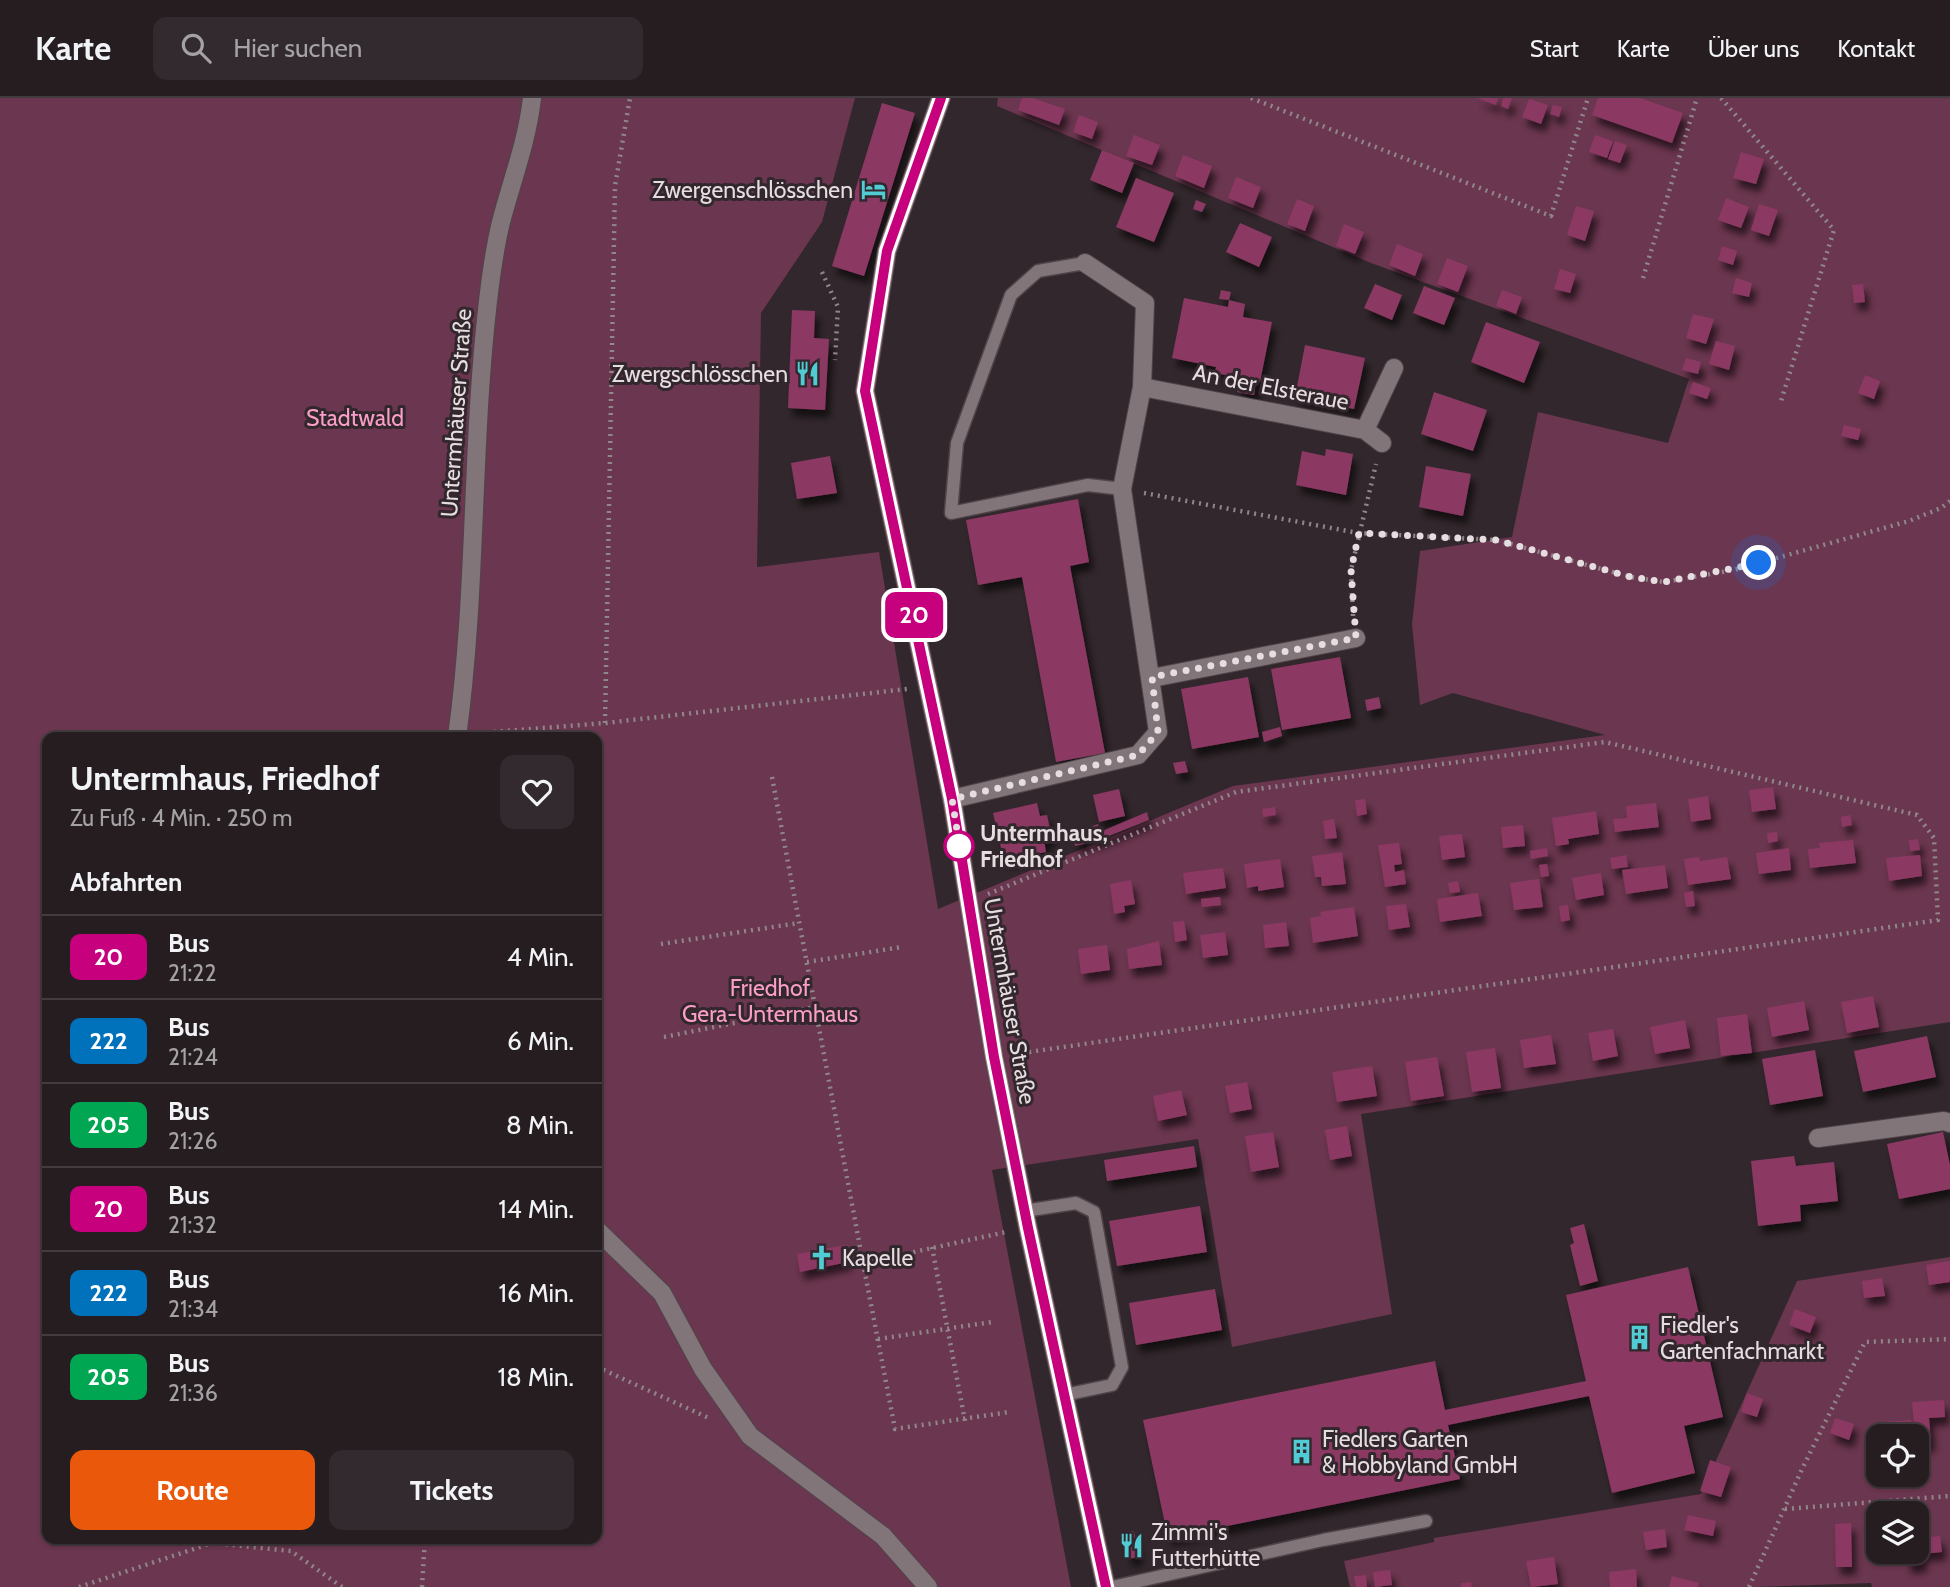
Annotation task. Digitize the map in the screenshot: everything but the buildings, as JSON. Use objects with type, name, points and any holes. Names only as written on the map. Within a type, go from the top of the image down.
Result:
[{"type":"main road","name":"Untermhäuser Straße","points":[[941,98],[887,251],[865,391],[952,799],[994,1057],[1026,1219],[1106,1587]]},
{"type":"street","name":"Untermhäuser Straße","points":[[457,732],[471,617],[478,395],[488,298],[501,223],[528,137],[533,98]]},
{"type":"street","points":[[952,799],[1138,755],[1158,732],[1152,677],[1122,489],[1142,387],[1145,303],[1085,263]]},
{"type":"street","name":"An der Elsteraue","points":[[1142,387],[1365,429],[1394,368]]},
{"type":"street","points":[[1365,429],[1382,443]]},
{"type":"street","points":[[1152,677],[1356,638]]},
{"type":"street","points":[[1818,1138],[1944,1121],[1950,1124]]},
{"type":"street","points":[[602,1235],[662,1293],[703,1368],[750,1436],[883,1536],[928,1587]]},
{"type":"lane","points":[[1085,263],[1038,271],[1011,295],[957,443],[951,513],[1088,485],[1122,489]]},
{"type":"lane","points":[[1026,1219],[1076,1203],[1094,1212],[1122,1367],[1112,1385],[1064,1395]]},
{"type":"lane","points":[[1112,1587],[1323,1540],[1426,1521]]},
{"type":"path","points":[[605,723],[615,186],[630,98]]},
{"type":"path","points":[[1251,98],[1551,216],[1588,98]]},
{"type":"path","points":[[1643,278],[1697,98]]},
{"type":"path","points":[[1721,98],[1834,230],[1781,401]]},
{"type":"path","points":[[822,272],[838,307],[835,360]]},
{"type":"path","points":[[1356,638],[1351,570],[1382,443]]},
{"type":"path","points":[[1122,489],[1261,517],[1359,533],[1496,540],[1631,577],[1664,582],[1734,570],[1895,525],[1941,508],[1950,501]]},
{"type":"path","points":[[503,732],[929,687]]},
{"type":"path","points":[[968,902],[1236,792],[1605,742],[1917,815],[1934,838],[1938,920],[994,1057]]},
{"type":"path","points":[[772,777],[895,1429],[965,1421],[1009,1412]]},
{"type":"path","points":[[662,944],[799,923]]},
{"type":"path","points":[[807,962],[902,947]]},
{"type":"path","points":[[664,1037],[815,1007]]},
{"type":"path","points":[[863,1263],[932,1247],[1026,1219]]},
{"type":"path","points":[[932,1247],[965,1421]]},
{"type":"path","points":[[878,1339],[992,1322]]},
{"type":"path","points":[[1749,1587],[1865,1342],[1950,1339]]},
{"type":"path","points":[[602,1369],[713,1420]]},
{"type":"path","points":[[1784,1509],[1950,1496]]},
{"type":"path","points":[[79,1587],[209,1544]]},
{"type":"path","points":[[222,1544],[291,1551],[342,1587]]},
{"type":"path","points":[[422,1587],[425,1544]]},
{"type":"green space","points":[[0,98],[855,98],[822,222],[761,313],[757,567],[879,552],[938,909],[1233,786],[1605,735],[1453,693],[1420,705],[1412,624],[1420,551],[1512,537],[1538,412],[1668,443],[1689,379],[1371,263],[997,106],[998,98],[1950,98],[1950,1022],[1361,1114],[1392,1314],[1232,1347],[1198,1139],[992,1170],[1071,1587],[0,1587]]},
{"type":"green space","points":[[1950,1257],[1950,1587],[1872,1587],[1871,1583],[1756,1587],[1350,1587],[1344,1561],[1434,1542],[1434,1538],[1701,1494],[1797,1281]]},
{"type":"bus line","name":"20","points":[[941,98],[887,251],[865,391],[952,799],[994,1057],[1028,1228],[1106,1587]]},
{"type":"place","name":"Zwergenschlösschen","points":[[873,190]]},
{"type":"place","name":"Zwergschlösschen","points":[[808,374]]},
{"type":"place","name":"Untermhaus, Friedhof","points":[[959,846]]},
{"type":"place","name":"Kapelle","points":[[822,1258]]},
{"type":"place","name":"Fiedler's Gartenfachmarkt","points":[[1640,1338]]},
{"type":"place","name":"Fiedlers Garten & Hobbyland GmbH","points":[[1302,1452]]},
{"type":"place","name":"Zimmi's Futterhütte","points":[[1131,1545]]},
{"type":"route","points":[[959,846],[960,849],[952,799],[1138,755],[1158,732],[1152,677],[1356,638],[1351,570],[1359,533],[1496,540],[1631,577],[1664,582],[1759,563]]},
{"type":"park label","name":"Stadtwald","points":[[355,418]]},
{"type":"park label","name":"Friedhof Gera-Untermhaus","points":[[770,1001]]}]
